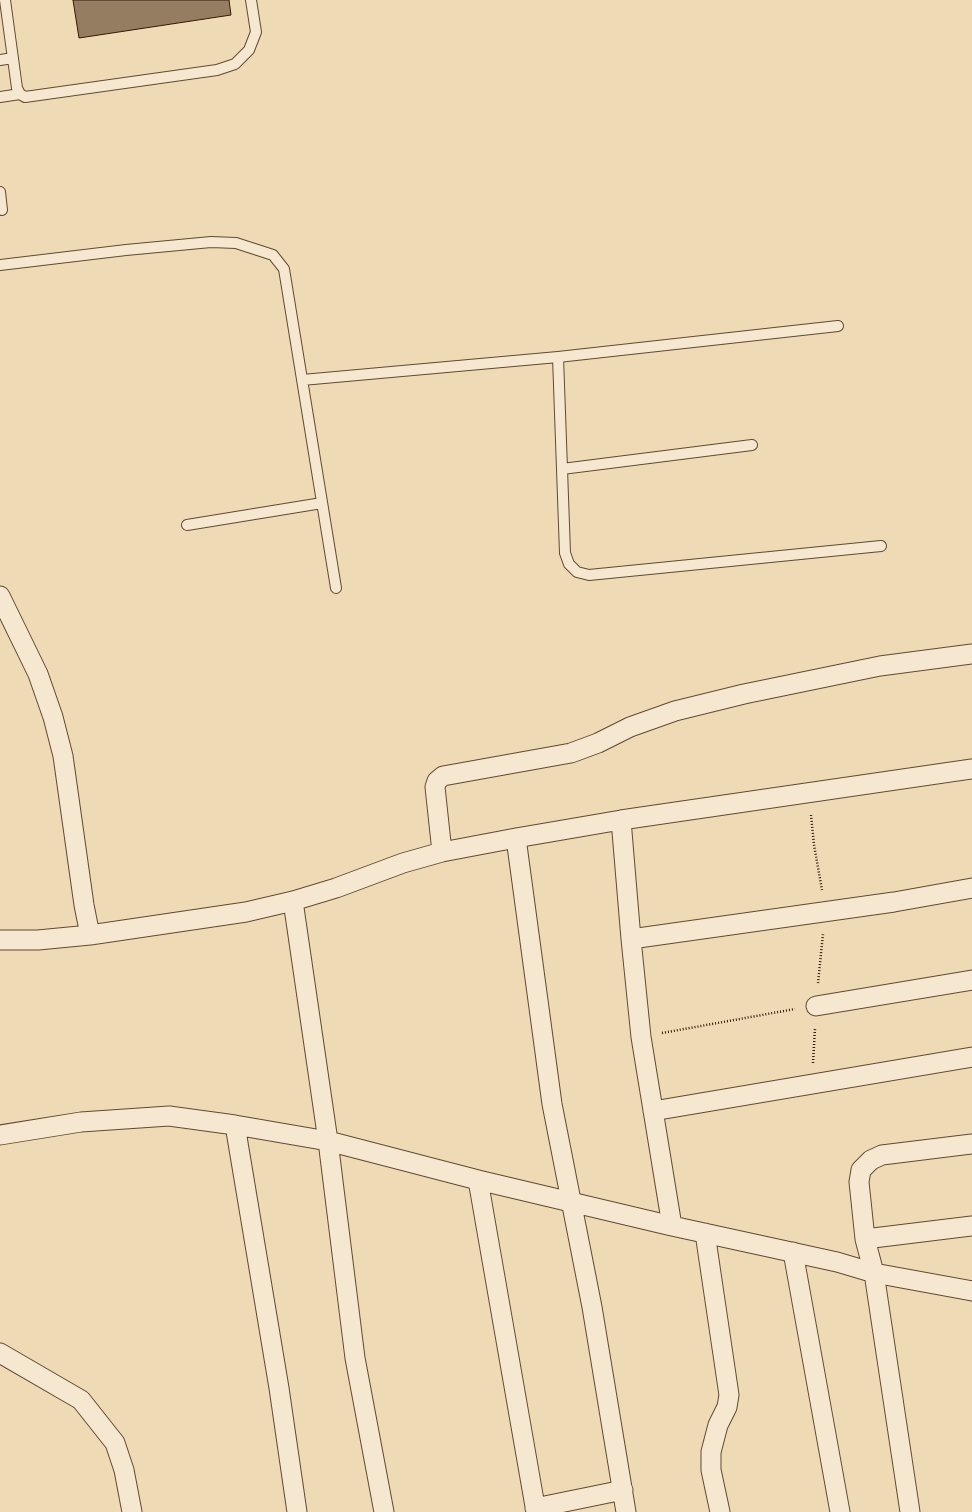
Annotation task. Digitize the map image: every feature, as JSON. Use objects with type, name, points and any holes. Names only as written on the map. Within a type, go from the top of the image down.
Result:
[{"type":"street","points":[[0,596],[38,674],[53,717],[63,756],[84,905],[90,935]]},
{"type":"street","points":[[442,852],[435,787],[437,781],[443,776],[570,753],[675,711],[729,697],[880,666],[972,654]]},
{"type":"street","points":[[0,940],[38,940],[90,935],[246,912],[293,902],[348,884],[403,863],[442,852],[621,820],[972,769]]},
{"type":"street","points":[[621,820],[641,1037],[672,1226]]},
{"type":"street","points":[[516,838],[552,1104],[570,1202],[592,1306],[626,1512]]},
{"type":"street","points":[[631,939],[826,912],[972,888]]},
{"type":"street","points":[[293,902],[328,1141],[355,1358],[384,1512]]},
{"type":"street","points":[[816,1006],[972,980]]},
{"type":"street","points":[[653,1111],[972,1057]]},
{"type":"street","points":[[0,1135],[80,1122],[169,1116],[235,1125],[328,1141],[478,1180],[672,1226],[837,1262],[874,1273],[972,1291]]},
{"type":"street","points":[[235,1125],[279,1388],[297,1512]]},
{"type":"street","points":[[910,1512],[874,1273],[865,1239],[859,1182],[861,1170],[871,1160],[882,1155],[895,1152],[972,1144]]},
{"type":"street","points":[[478,1180],[536,1510],[623,1490]]},
{"type":"street","points":[[865,1239],[972,1226]]},
{"type":"street","points":[[705,1233],[729,1395],[727,1407],[718,1425],[712,1452],[711,1470],[720,1512]]},
{"type":"street","points":[[793,1252],[840,1512]]},
{"type":"street","points":[[0,1353],[81,1400],[115,1443],[124,1470],[132,1512]]},
{"type":"lane","points":[[5,0],[17,88],[20,94],[25,97],[217,70],[235,64],[249,50],[256,32],[251,0]]},
{"type":"lane","points":[[0,60],[13,58]]},
{"type":"lane","points":[[0,97],[20,94]]},
{"type":"lane","points":[[0,192],[2,210]]},
{"type":"lane","points":[[0,265],[126,250],[211,242],[236,243],[256,248],[273,255],[284,269],[336,588]]},
{"type":"lane","points":[[302,380],[558,357],[838,326]]},
{"type":"lane","points":[[558,357],[565,553],[569,564],[577,572],[589,575],[881,546]]},
{"type":"lane","points":[[562,469],[752,445]]},
{"type":"lane","points":[[187,525],[322,503]]},
{"type":"path","points":[[810,793],[814,845],[826,912],[816,1006],[812,1085]]},
{"type":"path","points":[[641,1037],[816,1006]]},
{"type":"building","points":[[73,0],[229,0],[231,15],[79,38]]}]
